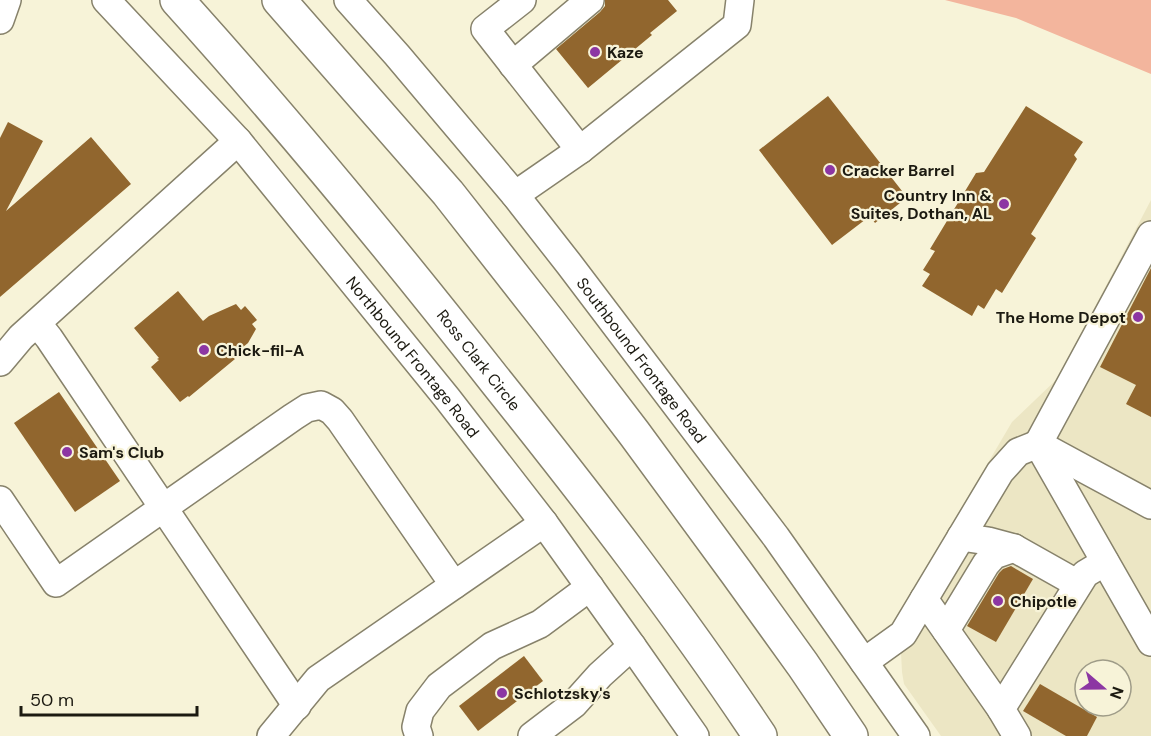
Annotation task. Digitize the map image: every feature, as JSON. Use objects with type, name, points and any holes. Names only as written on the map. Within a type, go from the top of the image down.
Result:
[{"type":"highway","name":"Ross Clark Circle","points":[[177,0],[232,61],[377,232],[497,382],[676,615],[760,736]]},
{"type":"highway","points":[[279,0],[447,193],[550,323],[736,572],[803,665],[850,736]]},
{"type":"street","points":[[0,20],[7,0]]},
{"type":"street","name":"Northbound Frontage Road","points":[[106,0],[238,141],[447,398],[544,523],[695,736]]},
{"type":"street","name":"Southbound Frontage Road","points":[[348,0],[515,195],[776,537],[916,736]]},
{"type":"street","points":[[522,0],[485,29],[580,150]]},
{"type":"street","points":[[513,65],[590,0]]},
{"type":"street","points":[[515,195],[580,150],[737,25],[740,0]]},
{"type":"street","points":[[0,362],[21,337],[238,141]]},
{"type":"street","points":[[864,662],[903,634],[1000,472],[1018,452],[1038,444],[1151,235]]},
{"type":"street","points":[[37,323],[50,338],[297,706]]},
{"type":"street","points":[[0,500],[56,583],[293,417],[307,408],[321,405],[332,411],[340,420],[454,585]]},
{"type":"street","points":[[1038,444],[1151,505]]},
{"type":"street","points":[[1038,444],[1151,642]]},
{"type":"street","points":[[271,736],[318,679],[544,523]]},
{"type":"street","points":[[961,537],[1014,548],[1078,585]]},
{"type":"street","points":[[946,630],[986,564],[994,555],[1014,548]]},
{"type":"street","points":[[1001,709],[1084,574],[1105,562]]},
{"type":"street","points":[[419,736],[416,728],[420,711],[440,686],[492,646],[540,624],[590,587]]},
{"type":"street","points":[[924,599],[1001,709],[1017,736]]},
{"type":"street","points":[[532,736],[574,704],[600,675],[632,646]]},
{"type":"shaded area","points":[[945,0],[1151,0],[1151,74],[1016,18]]},
{"type":"shaded area","points":[[1151,200],[1151,736],[941,736],[904,684],[899,614],[1012,422],[1057,379]]},
{"type":"building","name":"Kaze","points":[[605,0],[668,0],[677,11],[588,88],[556,49],[600,12],[605,6]]},
{"type":"building","name":"Cracker Barrel","points":[[828,96],[902,191],[895,196],[900,203],[875,223],[870,216],[832,245],[759,150]]},
{"type":"building","name":"Country Inn & Suites, Dothan, AL","points":[[1026,106],[1083,142],[1074,155],[1077,159],[1031,234],[1036,238],[1002,293],[996,289],[984,309],[978,305],[972,316],[922,286],[930,274],[923,270],[935,251],[930,249],[976,173],[984,172]]},
{"type":"building","points":[[8,122],[43,141],[6,211],[91,137],[131,184],[0,297],[0,138]]},
{"type":"building","name":"The Home Depot","points":[[1151,268],[1151,417],[1126,404],[1136,385],[1100,367]]},
{"type":"building","name":"Chick-fil-A","points":[[178,291],[203,321],[236,304],[241,310],[245,306],[257,320],[252,324],[256,329],[248,343],[232,356],[235,359],[180,402],[151,367],[159,358],[134,328]]},
{"type":"building","name":"Sam's Club","points":[[59,392],[120,481],[75,512],[14,423]]},
{"type":"building","name":"Chipotle","points":[[1011,566],[1033,579],[996,642],[967,626],[999,573]]},
{"type":"building","name":"Schlotzsky's","points":[[524,656],[543,681],[478,731],[459,706]]},
{"type":"building","points":[[1040,684],[1073,703],[1073,718],[1096,718],[1087,736],[1066,736],[1023,711]]},
{"type":"place","name":"Kaze","points":[[595,52]]},
{"type":"place","name":"Cracker Barrel","points":[[830,170]]},
{"type":"place","name":"Country Inn & Suites, Dothan, AL","points":[[1004,204]]},
{"type":"place","name":"The Home Depot","points":[[1138,317]]},
{"type":"place","name":"Chick-fil-A","points":[[204,350]]},
{"type":"place","name":"Sam's Club","points":[[67,452]]},
{"type":"place","name":"Chipotle","points":[[998,601]]},
{"type":"place","name":"Schlotzsky's","points":[[502,693]]}]
